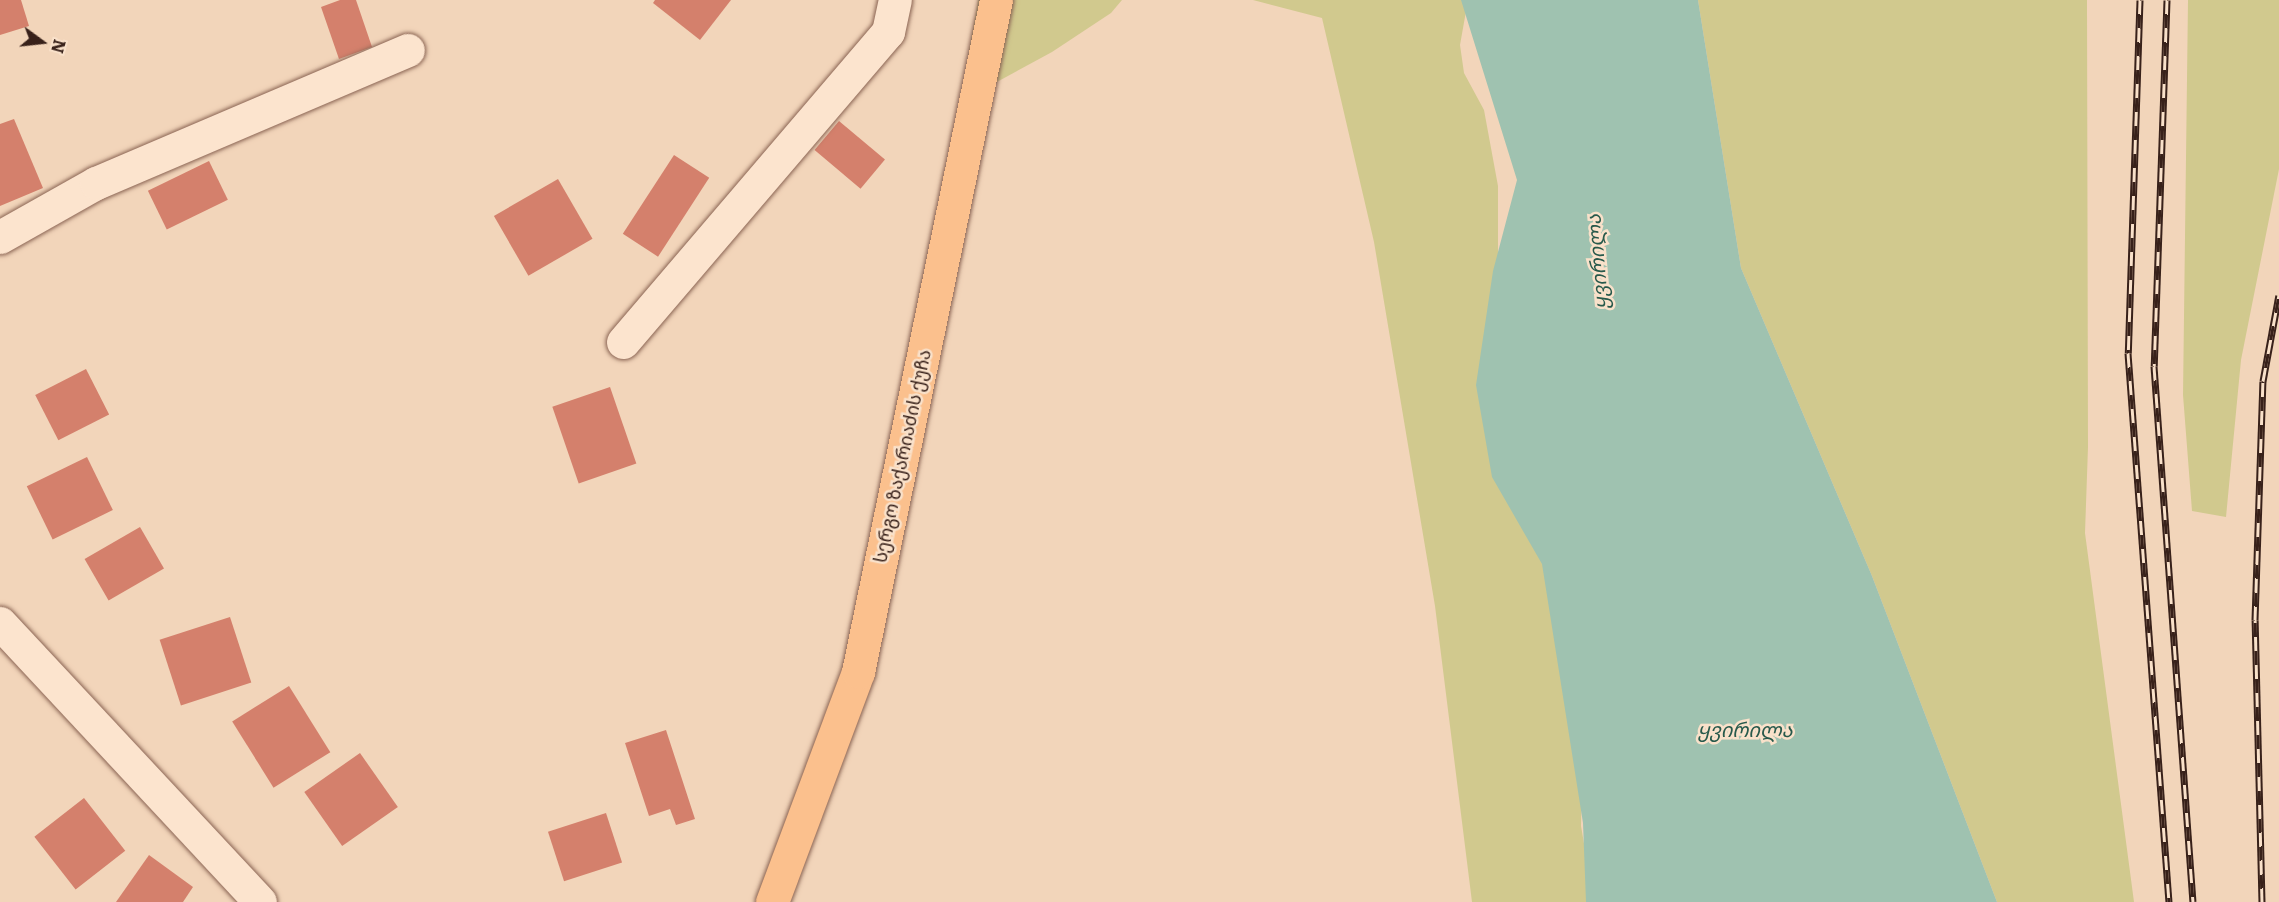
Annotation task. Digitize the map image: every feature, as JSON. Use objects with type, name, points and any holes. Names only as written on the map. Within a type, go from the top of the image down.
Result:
[{"type":"main road","name":"სერგო ზაქარიაძის ქუჩა","points":[[772,902],[858,672],[996,0]]},
{"type":"street","points":[[623,342],[888,32],[895,0]]},
{"type":"street","points":[[0,237],[96,183],[408,50]]},
{"type":"street","points":[[0,623],[260,902]]},
{"type":"shaded area","points":[[978,0],[1122,0],[1111,13],[1052,52],[960,102]]},
{"type":"shaded area","points":[[1253,0],[1468,0],[1460,45],[1464,73],[1484,110],[1498,186],[1498,352],[1583,738],[1581,826],[1594,902],[1472,902],[1435,606],[1374,242],[1322,18]]},
{"type":"shaded area","points":[[1698,0],[2087,0],[2088,447],[2085,533],[2134,902],[1997,902],[1872,576],[1741,268]]},
{"type":"shaded area","points":[[2188,0],[2279,0],[2279,169],[2241,360],[2226,517],[2192,511],[2183,395]]},
{"type":"water","name":"ყვირილა","points":[[1461,0],[1698,0],[1741,268],[1872,576],[1997,902],[1586,902],[1583,823],[1542,564],[1492,477],[1476,385],[1493,271],[1517,180]]},
{"type":"building","points":[[0,0],[21,0],[29,26],[0,35]]},
{"type":"building","points":[[340,0],[356,0],[372,47],[339,59],[321,7]]},
{"type":"building","points":[[655,0],[731,0],[700,40],[653,3]]},
{"type":"building","points":[[14,119],[43,188],[0,206],[0,124]]},
{"type":"building","points":[[839,121],[885,160],[861,189],[815,150]]},
{"type":"building","points":[[674,155],[709,178],[658,257],[623,234]]},
{"type":"building","points":[[209,161],[228,200],[167,229],[148,191]]},
{"type":"building","points":[[558,179],[592,239],[528,276],[494,216]]},
{"type":"building","points":[[86,369],[109,414],[58,440],[35,395]]},
{"type":"building","points":[[610,387],[636,464],[579,483],[552,407]]},
{"type":"building","points":[[87,457],[113,510],[53,539],[27,486]]},
{"type":"building","points":[[140,527],[164,569],[109,601],[85,559]]},
{"type":"building","points":[[230,617],[251,683],[181,705],[160,640]]},
{"type":"building","points":[[289,686],[330,752],[274,788],[232,722]]},
{"type":"building","points":[[666,730],[695,819],[676,825],[670,809],[649,816],[625,743]]},
{"type":"building","points":[[360,753],[398,807],[342,846],[304,792]]},
{"type":"building","points":[[84,798],[125,851],[76,890],[34,837]]},
{"type":"building","points":[[606,813],[622,862],[564,881],[548,832]]},
{"type":"building","points":[[149,855],[193,887],[183,902],[116,902]]},
{"type":"railway","points":[[2140,0],[2128,353],[2169,902]]},
{"type":"railway","points":[[2167,0],[2154,366],[2193,902]]},
{"type":"railway","points":[[2262,902],[2255,620],[2263,381],[2279,295]]}]
